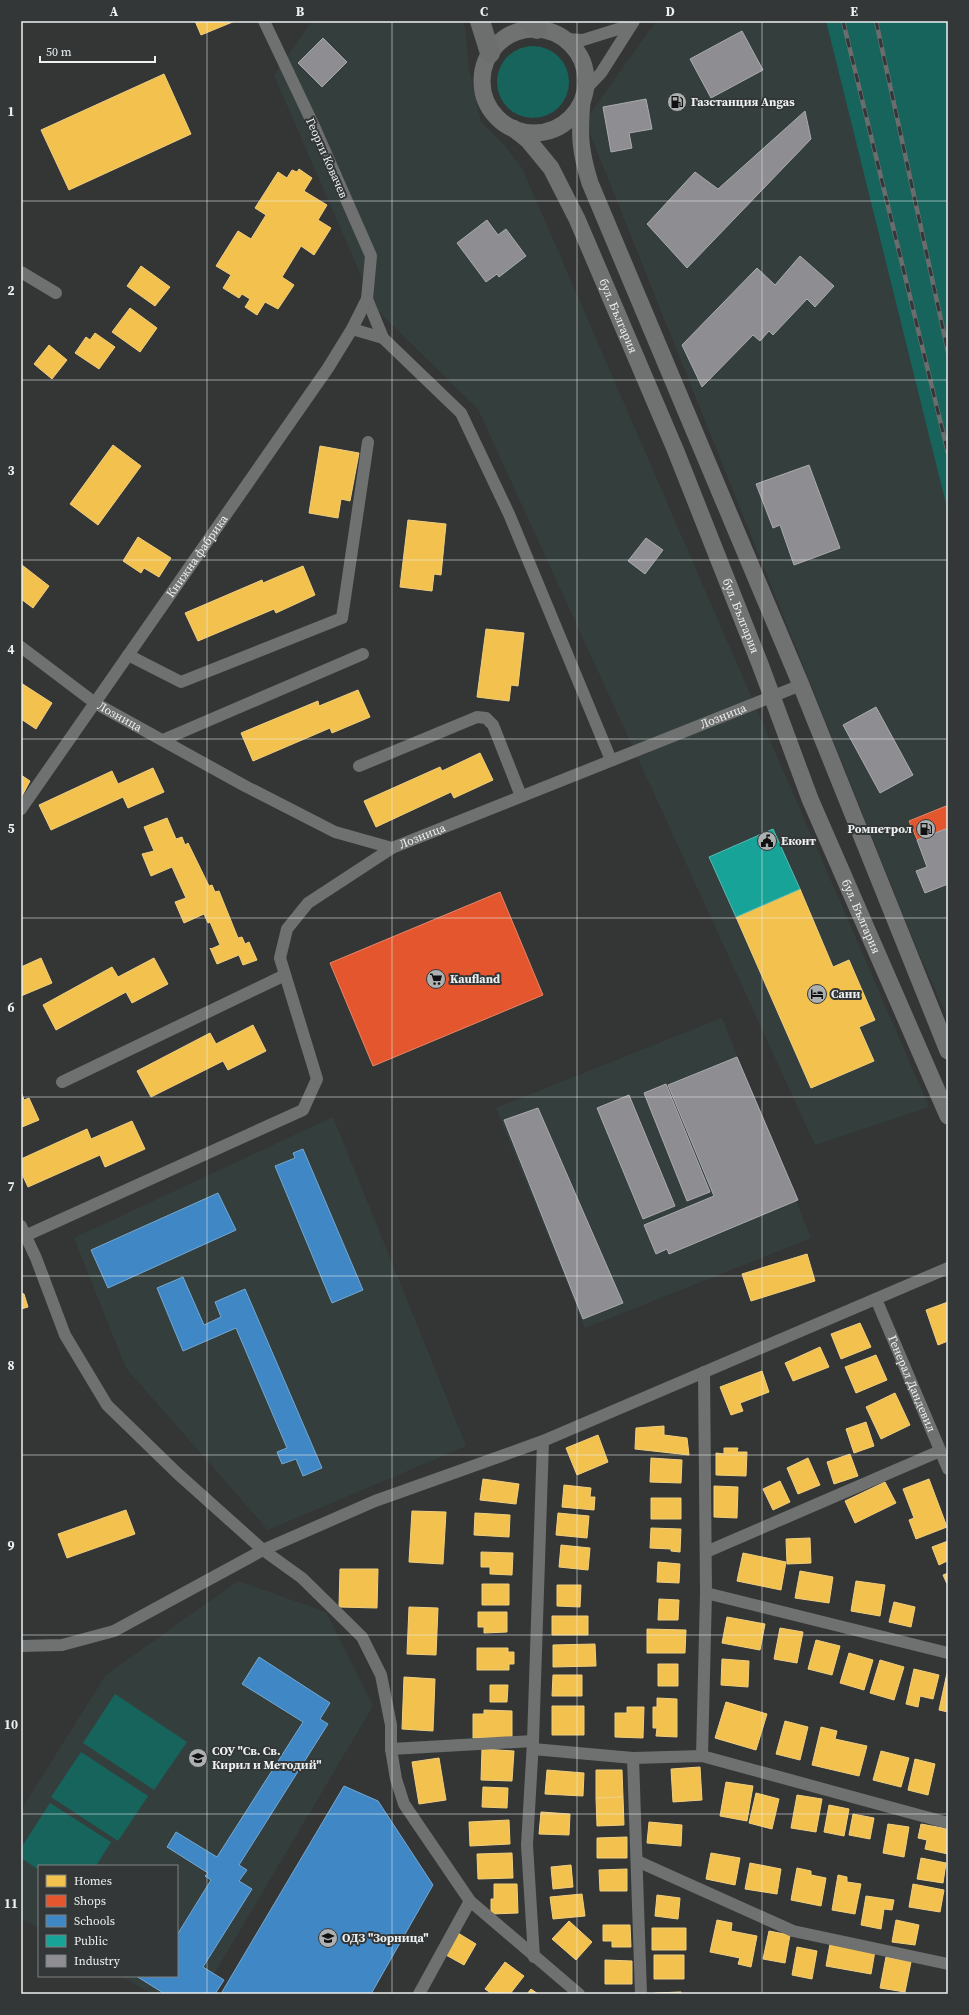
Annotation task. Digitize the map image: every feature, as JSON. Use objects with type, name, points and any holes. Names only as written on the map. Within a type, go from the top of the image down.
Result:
[{"type":"highway","points":[[480,21],[490,53]]},
{"type":"main road","points":[[584,95],[568,120],[559,127],[536,133],[513,128],[502,122],[493,113],[487,102],[483,89],[482,77],[485,64],[490,53],[503,39],[510,34],[528,29],[533,25],[558,34],[566,39],[576,49],[583,62],[586,75],[584,95],[580,130],[582,156],[590,183],[801,685],[948,1051]]},
{"type":"main road","name":"бул. България","points":[[513,128],[528,140],[552,168],[577,219],[675,449],[772,696],[810,799],[948,1116]]},
{"type":"street","name":"Георги Ковачев","points":[[264,21],[313,124],[371,256],[366,298]]},
{"type":"street","points":[[566,39],[583,40],[632,23]]},
{"type":"street","points":[[584,95],[601,73],[632,23]]},
{"type":"street","points":[[21,272],[56,293]]},
{"type":"street","name":"Книжна фабрика","points":[[21,809],[328,368],[352,329],[366,298]]},
{"type":"street","points":[[366,298],[383,338],[461,413],[509,514],[612,760]]},
{"type":"street","points":[[352,329],[383,338]]},
{"type":"street","points":[[128,655],[181,682],[342,618],[368,442]]},
{"type":"street","name":"Лозница","points":[[21,647],[95,703],[245,786],[335,832],[392,848],[801,685]]},
{"type":"street","points":[[163,740],[363,654]]},
{"type":"street","points":[[360,766],[477,717],[486,718],[493,725],[521,796]]},
{"type":"street","points":[[392,848],[308,903],[287,929],[280,958],[317,1079],[303,1110],[24,1230],[65,1334],[107,1405],[263,1550],[302,1578],[362,1637],[381,1675],[391,1725],[396,1779],[404,1804],[470,1901],[579,1994]]},
{"type":"street","points":[[62,1082],[285,975]]},
{"type":"street","points":[[21,1646],[62,1645],[114,1631],[263,1550],[394,1493],[543,1441],[948,1268]]},
{"type":"street","name":"Генерал Дандевил","points":[[876,1299],[948,1469]]},
{"type":"street","points":[[702,1756],[706,1593],[704,1372]]},
{"type":"street","points":[[534,1956],[527,1845],[533,1745],[543,1441]]},
{"type":"street","points":[[706,1552],[940,1451]]},
{"type":"street","points":[[706,1593],[948,1653]]},
{"type":"street","points":[[392,1748],[533,1745],[633,1758],[702,1756],[948,1822]]},
{"type":"street","points":[[633,1758],[641,1994]]},
{"type":"street","points":[[637,1861],[793,1931],[948,1964]]},
{"type":"street","points":[[419,1994],[470,1901]]},
{"type":"shaded area","points":[[312,21],[462,21],[465,28],[469,69],[481,122],[505,146],[522,168],[929,1107],[815,1145],[478,409],[375,308],[274,75]]},
{"type":"shaded area","points":[[656,21],[826,21],[948,512],[948,1018],[917,949],[585,121]]},
{"type":"shaded area","points":[[826,21],[948,21],[948,512]]},
{"type":"shaded area","points":[[533,46],[553,52],[563,62],[569,82],[563,102],[553,112],[533,118],[513,112],[503,102],[497,82],[503,62],[513,52]]},
{"type":"shaded area","points":[[722,1018],[811,1238],[585,1328],[496,1108]]},
{"type":"shaded area","points":[[333,1117],[466,1446],[268,1530],[126,1368],[74,1238]]},
{"type":"shaded area","name":"СОУ \"Св. Св. Кирил и Методий\"","points":[[238,1581],[326,1612],[373,1706],[202,1994],[152,1994],[123,1977],[178,1977],[178,1865],[38,1865],[38,1927],[21,1918],[21,1810],[106,1675]]},
{"type":"shaded area","points":[[115,1694],[187,1742],[154,1790],[83,1743]]},
{"type":"shaded area","points":[[81,1752],[148,1796],[118,1841],[51,1797]]},
{"type":"shaded area","points":[[50,1803],[111,1842],[97,1865],[38,1865],[38,1869],[21,1858],[21,1848]]},
{"type":"building: Homes","points":[[195,21],[235,21],[201,35]]},
{"type":"building: Homes","points":[[164,74],[191,134],[69,190],[41,130]]},
{"type":"building: Homes","points":[[299,169],[312,178],[304,191],[327,205],[318,220],[331,228],[314,255],[301,246],[282,277],[294,285],[278,309],[265,302],[257,315],[245,307],[250,299],[242,294],[239,298],[223,288],[231,275],[216,266],[238,231],[251,239],[266,215],[255,208],[278,172],[287,178],[292,170],[297,172]]},
{"type":"building: Homes","points":[[141,266],[170,287],[155,306],[127,286]]},
{"type":"building: Homes","points":[[130,308],[157,328],[140,352],[112,332]]},
{"type":"building: Homes","points":[[95,333],[115,347],[99,369],[75,353],[86,337],[90,340]]},
{"type":"building: Homes","points":[[49,345],[67,360],[52,379],[34,364]]},
{"type":"building: Homes","points":[[113,445],[141,466],[98,525],[70,504]]},
{"type":"building: Homes","points":[[320,446],[359,453],[350,501],[341,499],[338,518],[309,513]]},
{"type":"building: Homes","points":[[408,520],[446,524],[441,575],[434,574],[432,591],[400,587]]},
{"type":"building: Homes","points":[[138,537],[171,558],[159,577],[144,568],[141,573],[123,561]]},
{"type":"building: Homes","points":[[22,565],[49,586],[33,608],[21,599]]},
{"type":"building: Homes","points":[[303,566],[315,595],[276,613],[274,609],[198,641],[185,613],[262,580],[263,583]]},
{"type":"building: Homes","points":[[486,629],[524,633],[518,686],[511,685],[509,701],[477,697]]},
{"type":"building: Homes","points":[[21,683],[52,703],[36,729],[21,719]]},
{"type":"building: Homes","points":[[358,690],[370,717],[332,733],[330,728],[253,761],[241,733],[318,701],[319,706]]},
{"type":"building: Homes","points":[[480,753],[493,780],[454,798],[451,792],[376,827],[364,801],[440,767],[442,771]]},
{"type":"building: Homes","points":[[153,768],[164,792],[128,808],[123,797],[51,830],[39,805],[112,771],[118,784]]},
{"type":"building: Homes","points":[[21,775],[30,781],[21,798]]},
{"type":"building: Homes","points":[[167,818],[176,839],[182,837],[185,845],[188,843],[209,886],[212,885],[215,892],[219,891],[238,938],[242,937],[245,944],[249,942],[257,960],[243,965],[239,955],[217,964],[210,948],[211,949],[220,945],[210,922],[208,923],[204,914],[184,923],[175,902],[186,898],[172,867],[151,876],[142,854],[154,851],[144,827]]},
{"type":"building: Homes","name":"Сани","points":[[800,889],[833,967],[849,960],[875,1020],[859,1027],[874,1061],[811,1088],[736,917]]},
{"type":"building: Homes","points":[[41,958],[52,983],[21,996],[21,967]]},
{"type":"building: Homes","points":[[154,958],[168,984],[132,1003],[126,992],[56,1030],[43,1005],[112,967],[118,977]]},
{"type":"building: Homes","points":[[253,1025],[266,1051],[228,1070],[223,1061],[151,1097],[137,1071],[210,1033],[216,1044]]},
{"type":"building: Homes","points":[[22,1094],[24,1100],[29,1098],[39,1120],[22,1127]]},
{"type":"building: Homes","points":[[132,1121],[145,1149],[105,1167],[100,1155],[28,1187],[21,1172],[21,1159],[87,1129],[91,1139]]},
{"type":"building: Homes","points":[[807,1254],[815,1281],[751,1301],[742,1274]]},
{"type":"building: Homes","points":[[21,1293],[24,1294],[28,1307],[21,1309]]},
{"type":"building: Homes","points":[[948,1302],[948,1341],[938,1345],[926,1310]]},
{"type":"building: Homes","points":[[860,1323],[871,1347],[841,1359],[831,1334]]},
{"type":"building: Homes","points":[[820,1347],[829,1367],[793,1381],[785,1363]]},
{"type":"building: Homes","points":[[876,1355],[887,1380],[856,1393],[845,1367]]},
{"type":"building: Homes","points":[[762,1371],[769,1392],[740,1403],[743,1411],[731,1415],[720,1387]]},
{"type":"building: Homes","points":[[895,1393],[910,1425],[881,1439],[866,1407]]},
{"type":"building: Homes","points":[[866,1422],[874,1446],[854,1453],[846,1429]]},
{"type":"building: Homes","points":[[664,1426],[664,1435],[687,1438],[689,1455],[635,1449],[636,1428]]},
{"type":"building: Homes","points":[[598,1435],[608,1462],[577,1475],[566,1448]]},
{"type":"building: Homes","points":[[724,1448],[738,1448],[737,1452],[747,1452],[746,1476],[716,1475],[716,1453],[724,1454]]},
{"type":"building: Homes","points":[[850,1454],[858,1476],[834,1484],[827,1462]]},
{"type":"building: Homes","points":[[651,1458],[682,1460],[681,1483],[650,1482]]},
{"type":"building: Homes","points":[[808,1458],[820,1485],[798,1494],[787,1468]]},
{"type":"building: Homes","points":[[483,1479],[519,1484],[516,1504],[480,1500]]},
{"type":"building: Homes","points":[[929,1479],[947,1527],[916,1539],[909,1520],[914,1518],[903,1489]]},
{"type":"building: Homes","points":[[780,1481],[790,1502],[773,1510],[763,1489]]},
{"type":"building: Homes","points":[[885,1482],[896,1503],[855,1523],[845,1501]]},
{"type":"building: Homes","points":[[564,1485],[591,1488],[590,1497],[595,1497],[594,1510],[562,1507]]},
{"type":"building: Homes","points":[[714,1486],[738,1487],[737,1518],[714,1517]]},
{"type":"building: Homes","points":[[651,1498],[681,1498],[681,1519],[651,1519]]},
{"type":"building: Homes","points":[[126,1510],[135,1534],[67,1558],[58,1534]]},
{"type":"building: Homes","points":[[412,1511],[446,1512],[443,1564],[409,1562]]},
{"type":"building: Homes","points":[[475,1513],[510,1515],[509,1537],[474,1535]]},
{"type":"building: Homes","points":[[558,1513],[589,1516],[587,1538],[556,1535]]},
{"type":"building: Homes","points":[[651,1528],[681,1529],[680,1552],[671,1551],[671,1549],[650,1548]]},
{"type":"building: Homes","points":[[810,1538],[811,1563],[787,1564],[786,1539]]},
{"type":"building: Homes","points":[[948,1541],[948,1563],[947,1561],[939,1565],[932,1547]]},
{"type":"building: Homes","points":[[561,1545],[590,1548],[588,1570],[559,1567]]},
{"type":"building: Homes","points":[[481,1552],[513,1553],[512,1575],[490,1574],[490,1567],[481,1567]]},
{"type":"building: Homes","points":[[743,1553],[786,1562],[781,1590],[737,1581]]},
{"type":"building: Homes","points":[[658,1562],[680,1564],[679,1583],[657,1582]]},
{"type":"building: Homes","points":[[340,1569],[378,1569],[377,1608],[339,1607]]},
{"type":"building: Homes","points":[[800,1571],[833,1577],[829,1603],[795,1598]]},
{"type":"building: Homes","points":[[948,1573],[948,1586],[943,1575]]},
{"type":"building: Homes","points":[[856,1581],[885,1585],[880,1616],[851,1611]]},
{"type":"building: Homes","points":[[482,1584],[509,1584],[509,1605],[482,1605]]},
{"type":"building: Homes","points":[[557,1585],[581,1585],[580,1607],[557,1606]]},
{"type":"building: Homes","points":[[659,1599],[679,1600],[678,1620],[658,1620]]},
{"type":"building: Homes","points":[[894,1602],[915,1607],[911,1627],[889,1622]]},
{"type":"building: Homes","points":[[409,1607],[438,1608],[436,1655],[407,1654]]},
{"type":"building: Homes","points":[[478,1612],[507,1612],[507,1632],[484,1633],[484,1627],[478,1627]]},
{"type":"building: Homes","points":[[552,1616],[588,1616],[588,1635],[552,1635]]},
{"type":"building: Homes","points":[[727,1617],[765,1624],[760,1650],[722,1643]]},
{"type":"building: Homes","points":[[780,1628],[803,1632],[797,1663],[774,1659]]},
{"type":"building: Homes","points":[[647,1629],[686,1630],[685,1653],[647,1653]]},
{"type":"building: Homes","points":[[816,1640],[840,1646],[832,1675],[808,1669]]},
{"type":"building: Homes","points":[[595,1644],[596,1666],[553,1667],[553,1645]]},
{"type":"building: Homes","points":[[477,1648],[508,1648],[508,1652],[514,1652],[514,1664],[509,1664],[509,1670],[477,1670]]},
{"type":"building: Homes","points":[[849,1653],[873,1660],[864,1690],[840,1683]]},
{"type":"building: Homes","points":[[722,1659],[749,1661],[748,1687],[721,1685]]},
{"type":"building: Homes","points":[[880,1660],[904,1667],[894,1700],[870,1693]]},
{"type":"building: Homes","points":[[658,1664],[678,1664],[678,1686],[658,1686]]},
{"type":"building: Homes","points":[[914,1669],[939,1675],[933,1699],[920,1696],[918,1707],[906,1704]]},
{"type":"building: Homes","points":[[948,1673],[948,1712],[939,1710]]},
{"type":"building: Homes","points":[[553,1675],[582,1675],[582,1696],[552,1696]]},
{"type":"building: Homes","points":[[404,1677],[435,1679],[433,1731],[402,1729]]},
{"type":"building: Homes","points":[[490,1685],[508,1685],[507,1702],[490,1702]]},
{"type":"building: Homes","points":[[657,1698],[677,1699],[677,1737],[656,1736],[657,1728],[653,1728],[653,1707],[657,1707]]},
{"type":"building: Homes","points":[[726,1702],[767,1714],[756,1750],[715,1738]]},
{"type":"building: Homes","points":[[552,1706],[584,1706],[584,1735],[552,1735]]},
{"type":"building: Homes","points":[[627,1707],[644,1707],[643,1738],[615,1737],[615,1713],[627,1713]]},
{"type":"building: Homes","points":[[484,1710],[512,1711],[512,1738],[473,1738],[473,1714],[484,1714]]},
{"type":"building: Homes","points":[[785,1721],[808,1727],[800,1760],[776,1754]]},
{"type":"building: Homes","points":[[821,1727],[837,1731],[835,1739],[867,1746],[859,1776],[812,1765]]},
{"type":"building: Homes","points":[[482,1749],[514,1751],[512,1781],[481,1780]]},
{"type":"building: Homes","points":[[881,1751],[909,1758],[901,1787],[873,1780]]},
{"type":"building: Homes","points":[[439,1758],[446,1800],[419,1804],[412,1762]]},
{"type":"building: Homes","points":[[915,1759],[935,1764],[928,1795],[908,1790]]},
{"type":"building: Homes","points":[[700,1767],[702,1800],[673,1802],[671,1769]]},
{"type":"building: Homes","points":[[547,1770],[584,1773],[583,1796],[545,1794]]},
{"type":"building: Homes","points":[[596,1770],[622,1770],[623,1797],[596,1798]]},
{"type":"building: Homes","points":[[726,1782],[753,1786],[747,1821],[720,1816]]},
{"type":"building: Homes","points":[[483,1787],[508,1788],[507,1808],[482,1807]]},
{"type":"building: Homes","points":[[756,1793],[779,1799],[772,1829],[749,1823]]},
{"type":"building: Homes","points":[[797,1795],[822,1799],[816,1832],[791,1828]]},
{"type":"building: Homes","points":[[623,1797],[624,1825],[597,1826],[596,1798]]},
{"type":"building: Homes","points":[[829,1805],[849,1809],[844,1836],[824,1832]]},
{"type":"building: Homes","points":[[541,1812],[570,1814],[569,1835],[539,1834]]},
{"type":"building: Homes","points":[[853,1814],[874,1818],[870,1839],[849,1835]]},
{"type":"building: Homes","points":[[509,1820],[510,1844],[470,1846],[469,1822]]},
{"type":"building: Homes","points":[[649,1822],[682,1825],[681,1846],[647,1843]]},
{"type":"building: Homes","points":[[888,1824],[909,1827],[904,1857],[883,1853]]},
{"type":"building: Homes","points":[[921,1824],[948,1829],[948,1854],[925,1849],[927,1840],[918,1838]]},
{"type":"building: Homes","points":[[627,1837],[627,1858],[597,1858],[597,1838]]},
{"type":"building: Homes","points":[[352,1840],[378,1855],[365,1877],[339,1862]]},
{"type":"building: Homes","points":[[512,1853],[513,1878],[478,1879],[477,1854]]},
{"type":"building: Homes","points":[[711,1853],[740,1858],[735,1885],[706,1879]]},
{"type":"building: Homes","points":[[330,1856],[345,1865],[328,1892],[349,1904],[369,1871],[388,1882],[340,1962],[331,1957],[319,1976],[277,1951],[289,1931],[286,1929]],"holes":[[[320,1903],[342,1916],[321,1950],[300,1937]]]},
{"type":"building: Homes","points":[[921,1858],[946,1863],[943,1883],[917,1879]]},
{"type":"building: Homes","points":[[750,1863],[781,1869],[777,1894],[745,1889]]},
{"type":"building: Homes","points":[[571,1865],[573,1887],[553,1889],[551,1867]]},
{"type":"building: Homes","points":[[797,1868],[811,1871],[811,1875],[826,1878],[821,1906],[791,1900]]},
{"type":"building: Homes","points":[[627,1869],[627,1891],[600,1891],[599,1870]]},
{"type":"building: Homes","points":[[838,1875],[847,1877],[847,1882],[861,1884],[855,1914],[832,1910]]},
{"type":"building: Homes","points":[[494,1884],[517,1884],[518,1913],[491,1914],[491,1899],[494,1899]]},
{"type":"building: Homes","points":[[913,1884],[944,1890],[940,1912],[909,1907]]},
{"type":"building: Homes","points":[[582,1894],[585,1916],[553,1919],[550,1897]]},
{"type":"building: Homes","points":[[657,1895],[680,1898],[678,1919],[655,1916]]},
{"type":"building: Homes","points":[[866,1896],[894,1900],[892,1910],[884,1909],[881,1929],[861,1925]]},
{"type":"building: Homes","points":[[717,1920],[732,1923],[731,1931],[757,1936],[751,1967],[738,1964],[740,1958],[710,1952]]},
{"type":"building: Homes","points":[[896,1920],[919,1925],[915,1945],[892,1942]]},
{"type":"building: Homes","points":[[569,1921],[592,1942],[576,1960],[552,1939]]},
{"type":"building: Homes","points":[[603,1925],[630,1925],[631,1947],[612,1947],[612,1941],[603,1941]]},
{"type":"building: Homes","points":[[652,1928],[686,1928],[686,1950],[652,1950]]},
{"type":"building: Homes","points":[[769,1931],[790,1935],[785,1963],[763,1959]]},
{"type":"building: Homes","points":[[458,1933],[476,1944],[464,1965],[446,1955]]},
{"type":"building: Homes","points":[[830,1944],[875,1951],[871,1974],[826,1966]]},
{"type":"building: Homes","points":[[797,1947],[817,1951],[812,1979],[792,1975]]},
{"type":"building: Homes","points":[[654,1955],[684,1955],[684,1979],[654,1979]]},
{"type":"building: Homes","points":[[886,1957],[911,1962],[905,1992],[880,1988]]},
{"type":"building: Homes","points":[[605,1960],[632,1961],[632,1984],[605,1984]]},
{"type":"building: Homes","points":[[505,1962],[524,1976],[510,1994],[492,1994],[485,1989]]},
{"type":"building: Homes","points":[[531,1989],[538,1994],[527,1994]]},
{"type":"building: Homes","points":[[681,1992],[681,1994],[655,1994],[655,1993]]},
{"type":"building: Shops","points":[[946,806],[948,810],[948,835],[920,846],[909,821]]},
{"type":"building: Shops","name":"Kaufland","points":[[500,892],[543,995],[373,1066],[330,963]]},
{"type":"building: Schools","points":[[303,1149],[363,1290],[332,1303],[275,1166],[295,1158],[293,1153]]},
{"type":"building: Schools","points":[[218,1193],[236,1230],[108,1288],[91,1250]]},
{"type":"building: Schools","points":[[183,1277],[204,1325],[221,1317],[215,1302],[245,1289],[322,1468],[303,1476],[296,1459],[282,1464],[277,1452],[287,1448],[236,1328],[183,1351],[157,1288]]},
{"type":"building: Schools","points":[[259,1657],[330,1703],[320,1719],[328,1724],[239,1865],[247,1870],[239,1881],[252,1889],[203,1967],[224,1980],[215,1994],[165,1994],[138,1977],[178,1977],[178,1933],[211,1880],[205,1876],[208,1873],[167,1847],[176,1832],[217,1857],[303,1722],[242,1684]]},
{"type":"building: Schools","name":"ОДЗ \"Зорница\"","points":[[344,1786],[378,1801],[433,1885],[371,1994],[227,1994],[222,1992]]},
{"type":"building: Public","points":[[773,829],[800,889],[736,917],[709,857]]},
{"type":"building: Industry","points":[[742,31],[763,70],[711,98],[690,59]]},
{"type":"building: Industry","points":[[323,38],[347,62],[322,87],[298,63]]},
{"type":"building: Industry","points":[[646,99],[652,129],[629,133],[632,148],[611,152],[603,107]]},
{"type":"building: Industry","points":[[805,111],[811,139],[687,268],[647,224],[695,172],[718,189]]},
{"type":"building: Industry","points":[[487,220],[498,235],[506,229],[526,256],[499,277],[497,274],[486,282],[457,243]]},
{"type":"building: Industry","points":[[800,256],[834,286],[815,307],[807,299],[773,335],[769,331],[760,341],[753,335],[702,387],[682,345],[757,268],[775,285]]},
{"type":"building: Industry","points":[[809,465],[840,548],[794,565],[780,525],[773,528],[756,484]]},
{"type":"building: Industry","points":[[646,538],[663,550],[645,574],[628,561]]},
{"type":"building: Industry","points":[[876,707],[913,775],[880,793],[843,725]]},
{"type":"building: Industry","points":[[948,828],[948,884],[925,893],[916,871],[927,867],[917,840]]},
{"type":"building: Industry","points":[[737,1057],[798,1200],[669,1254],[667,1249],[656,1254],[644,1225],[714,1196],[668,1085]]},
{"type":"building: Industry","points":[[666,1084],[710,1192],[687,1201],[644,1093]]},
{"type":"building: Industry","points":[[629,1095],[675,1206],[643,1219],[597,1108]]},
{"type":"building: Industry","points":[[538,1108],[623,1303],[583,1319],[504,1120]]},
{"type":"railway","points":[[843,21],[948,453]]},
{"type":"railway","points":[[876,21],[948,352]]},
{"type":"place","name":"Газстанция Angas","points":[[677,102]]},
{"type":"place","name":"Ромпетрол","points":[[926,829]]},
{"type":"place","name":"Еконт","points":[[767,841]]},
{"type":"place","name":"Kaufland","points":[[436,979]]},
{"type":"place","name":"Сани","points":[[817,994]]},
{"type":"place","name":"СОУ \"Св. Св. Кирил и Методий\"","points":[[198,1758]]},
{"type":"place","name":"ОДЗ \"Зорница\"","points":[[328,1938]]}]
